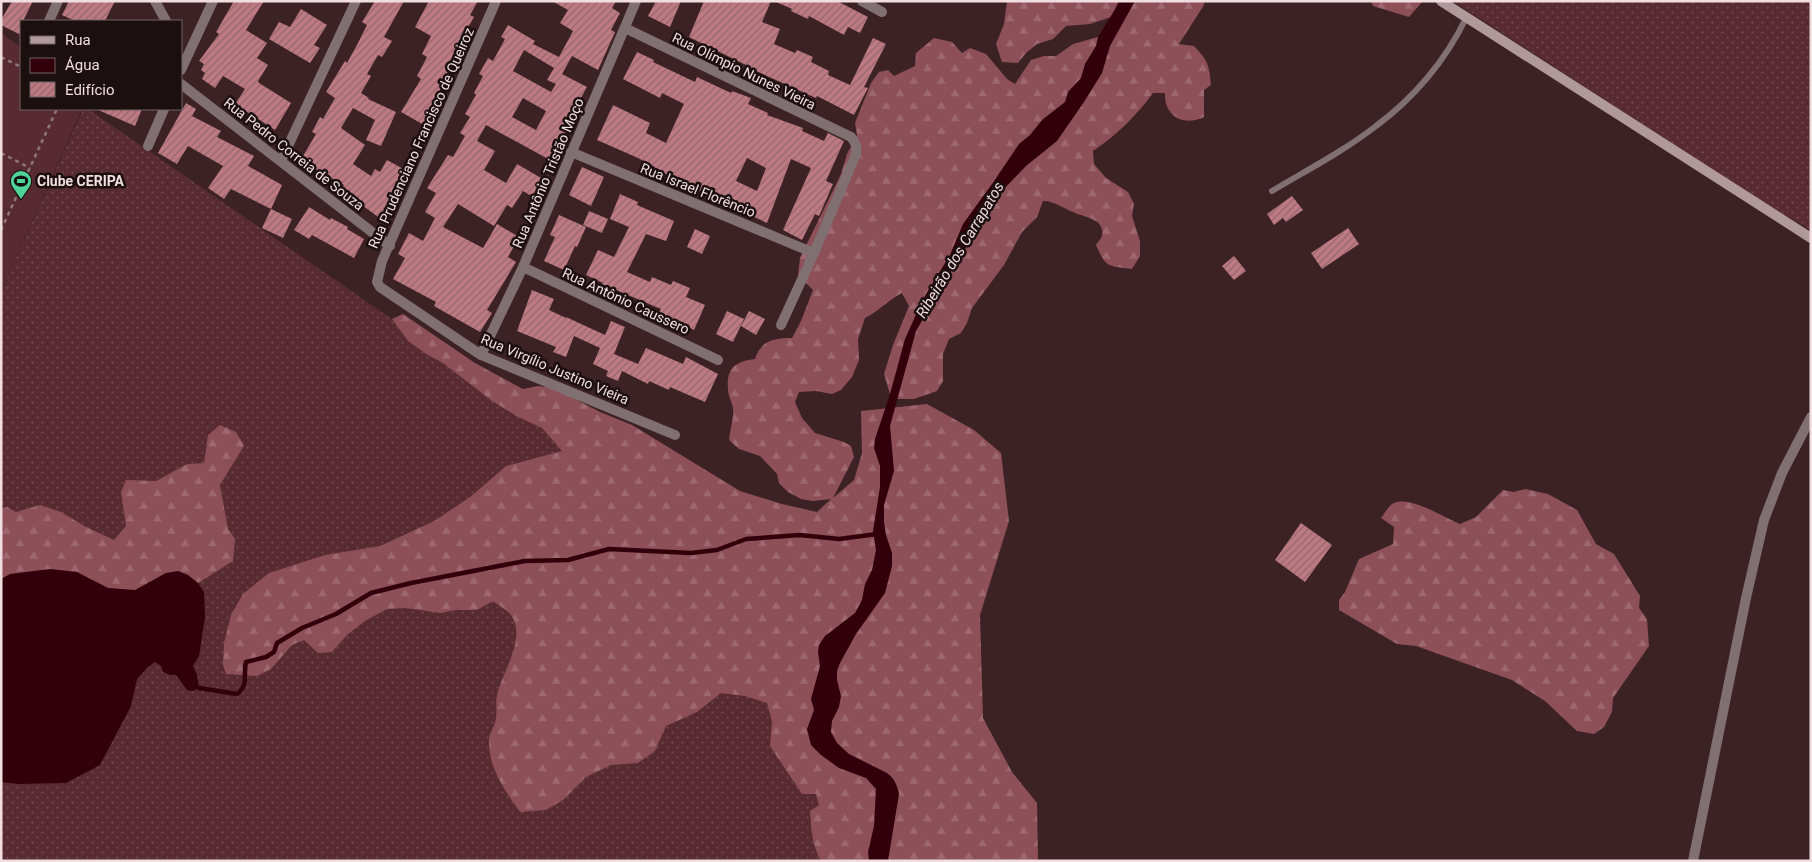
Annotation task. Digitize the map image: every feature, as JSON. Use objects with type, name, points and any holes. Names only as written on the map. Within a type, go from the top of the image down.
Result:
[{"type":"street","points":[[48,20],[58,1]]},
{"type":"street","points":[[155,1],[165,20]]},
{"type":"street","points":[[184,55],[213,1]]},
{"type":"street","points":[[281,161],[356,1]]},
{"type":"street","name":"Rua Prudenciano Francisco de Queiroz","points":[[380,287],[377,282],[379,268],[496,1]]},
{"type":"street","name":"Rua Antônio Tristão Moço","points":[[481,355],[523,268],[636,1]]},
{"type":"street","points":[[862,1],[882,12]]},
{"type":"street","points":[[1441,1],[1811,238]]},
{"type":"street","name":"Rua Olímpio Nunes Vieira","points":[[625,28],[851,138],[855,142],[856,154],[814,253]]},
{"type":"street","name":"Rua Pedro Correia de Souza","points":[[182,85],[390,246]]},
{"type":"street","points":[[148,146],[164,110]]},
{"type":"street","name":"Rua Israel Florêncio","points":[[571,152],[814,253]]},
{"type":"street","points":[[781,325],[814,253]]},
{"type":"street","name":"Rua Antônio Caussero","points":[[523,268],[718,360]]},
{"type":"street","name":"Rua Virgílio Justino Vieira","points":[[380,287],[481,355],[675,435]]},
{"type":"street","points":[[1693,861],[1746,598],[1764,520],[1782,473],[1811,417]]},
{"type":"lane","points":[[1272,191],[1376,127],[1399,107],[1442,59],[1455,40],[1466,18]]},
{"type":"path","points":[[1,57],[20,66]]},
{"type":"path","points":[[1,230],[58,110]]},
{"type":"path","points":[[1,153],[30,168]]},
{"type":"shaded area","points":[[1453,1],[1811,1],[1811,230],[1761,201]]},
{"type":"shaded area","name":"Clube CERIPA","points":[[1,33],[20,46],[20,110],[82,110],[1,291]]},
{"type":"shaded area","points":[[83,110],[89,110],[392,319],[408,341],[426,354],[443,362],[492,401],[518,417],[543,428],[563,451],[506,466],[470,497],[434,521],[380,546],[352,551],[799,701],[836,861],[1,861],[1,291]],"holes":[[[208,435],[244,446],[220,485],[224,508],[146,481],[156,481],[187,464],[204,463]]]},
{"type":"green space","points":[[1007,1],[1204,1],[1204,5],[1179,44],[1194,46],[1205,59],[1208,67],[1211,85],[1204,90],[1204,117],[1189,121],[1182,120],[1171,113],[1165,93],[1153,93],[1126,125],[1093,151],[1094,164],[1106,178],[1128,192],[1134,204],[1132,216],[1140,241],[1140,256],[1132,269],[1113,266],[1105,262],[1096,245],[1102,235],[1102,229],[1097,222],[1055,203],[1043,201],[1037,217],[1022,232],[1004,265],[972,308],[961,333],[949,339],[943,354],[943,381],[937,391],[914,399],[898,399],[890,394],[884,374],[893,345],[909,306],[902,293],[865,318],[858,339],[859,360],[852,377],[841,390],[832,394],[816,391],[799,392],[795,402],[802,418],[815,433],[851,446],[854,457],[833,498],[854,480],[862,453],[861,411],[927,404],[974,430],[1001,453],[1009,521],[980,615],[983,718],[1012,772],[1037,803],[1038,861],[821,861],[814,843],[810,817],[810,811],[819,805],[816,794],[802,794],[770,746],[772,722],[767,703],[745,696],[721,693],[697,712],[666,726],[655,751],[638,763],[611,765],[586,777],[563,800],[546,810],[520,812],[498,778],[489,750],[489,737],[496,719],[497,695],[512,655],[516,634],[515,624],[511,615],[493,601],[477,610],[456,610],[440,613],[406,608],[387,609],[365,621],[347,635],[332,652],[318,653],[304,640],[292,645],[271,669],[257,676],[226,674],[223,665],[224,643],[231,615],[243,594],[269,573],[325,555],[380,546],[434,521],[470,497],[506,466],[562,451],[542,428],[518,417],[492,401],[443,363],[408,341],[392,319],[403,314],[475,363],[523,389],[538,386],[554,388],[600,412],[632,425],[740,491],[817,512],[831,499],[813,501],[801,499],[788,492],[779,483],[777,474],[760,456],[739,449],[729,440],[733,412],[728,392],[729,376],[738,364],[755,359],[761,348],[769,341],[792,338],[801,321],[813,290],[798,275],[800,258],[841,174],[847,154],[857,135],[855,123],[871,83],[879,72],[888,70],[894,76],[915,66],[916,53],[934,38],[952,42],[962,53],[970,48],[986,54],[1007,79],[1015,84],[1031,60],[1044,56],[1056,56],[1073,44],[1098,37],[1129,11],[1090,24],[1066,26],[1053,39],[1037,44],[1018,63],[1002,62],[996,44],[1004,24]]},
{"type":"green space","points":[[1371,1],[1423,1],[1409,17],[1373,6]]},
{"type":"green space","points":[[220,425],[236,432],[244,446],[220,485],[228,529],[235,539],[233,561],[198,583],[97,595],[1,597],[1,509],[7,507],[16,512],[40,505],[61,512],[86,527],[114,540],[126,526],[121,492],[126,480],[156,481],[187,464],[204,463],[208,435]]},
{"type":"green space","points":[[1525,489],[1548,494],[1577,510],[1596,544],[1614,554],[1640,596],[1639,608],[1647,619],[1649,646],[1613,698],[1612,712],[1604,727],[1594,734],[1577,731],[1545,701],[1512,680],[1416,646],[1397,644],[1339,610],[1339,600],[1345,592],[1359,559],[1393,544],[1394,527],[1381,518],[1392,504],[1409,502],[1427,508],[1460,524],[1476,517],[1503,490],[1514,492]]},
{"type":"water","name":"Ribeirão dos Carrapatos","points":[[1119,1],[1135,1],[1110,46],[1102,73],[1057,141],[1026,166],[1002,191],[944,282],[916,331],[890,426],[894,471],[884,505],[884,522],[892,553],[892,566],[885,593],[856,634],[837,671],[841,696],[839,707],[832,721],[831,732],[837,743],[849,754],[887,773],[894,780],[899,794],[888,861],[869,861],[868,852],[874,826],[876,789],[866,778],[839,768],[821,755],[811,745],[807,729],[814,710],[811,699],[820,666],[819,645],[825,636],[855,613],[862,600],[865,584],[872,570],[876,550],[873,531],[880,487],[880,466],[874,448],[875,439],[905,339],[923,299],[950,255],[963,224],[1019,144],[1030,135],[1042,120],[1065,102],[1068,92],[1081,78],[1085,64],[1096,46],[1098,37]]},
{"type":"water","points":[[50,569],[77,572],[108,588],[135,590],[166,573],[178,571],[188,575],[198,583],[204,592],[205,617],[199,656],[193,666],[199,688],[193,691],[187,690],[176,675],[163,672],[161,666],[155,662],[137,679],[131,706],[100,765],[66,783],[18,784],[1,782],[1,579],[10,574]]},
{"type":"building","points":[[12,1],[33,1],[24,20],[20,20],[20,34],[1,25],[1,20]]},
{"type":"building","points":[[69,1],[115,1],[106,20],[73,20],[62,15]]},
{"type":"building","points":[[234,1],[264,1],[246,30],[267,43],[257,58],[268,65],[258,81],[259,83],[291,103],[275,130],[235,104],[245,89],[223,76],[215,88],[202,79],[205,73],[201,70],[204,64],[199,61],[219,34],[216,32]]},
{"type":"building","points":[[375,1],[404,1],[384,37],[392,41],[382,57],[378,55],[367,74],[371,76],[361,93],[368,99],[396,112],[381,146],[366,140],[375,120],[353,108],[341,128],[365,145],[353,164],[371,176],[375,169],[380,172],[387,160],[407,171],[390,201],[396,206],[385,222],[355,200],[357,199],[341,190],[344,185],[300,161],[316,134],[312,132],[320,117],[323,119],[335,98],[326,92],[345,61],[347,63],[358,43],[367,25],[362,22]]},
{"type":"building","points":[[429,1],[478,1],[470,15],[474,17],[453,53],[457,55],[446,75],[448,76],[438,94],[440,95],[424,125],[401,112],[421,79],[417,76],[427,57],[422,54],[431,36],[415,27]]},
{"type":"building","points":[[552,1],[616,1],[612,8],[620,13],[611,30],[615,32],[598,70],[572,56],[562,74],[587,87],[572,114],[577,116],[550,160],[486,125],[477,141],[495,151],[484,170],[506,183],[517,164],[548,182],[538,200],[523,191],[512,208],[507,205],[494,226],[458,204],[443,227],[483,248],[497,224],[519,237],[508,257],[516,262],[487,310],[492,313],[480,332],[434,306],[436,302],[393,279],[405,258],[398,254],[409,233],[423,241],[435,218],[425,212],[436,193],[427,188],[448,155],[453,157],[465,136],[460,133],[470,117],[465,114],[476,95],[474,93],[483,76],[479,74],[488,58],[493,61],[505,39],[501,37],[508,25],[535,41],[533,44],[559,57],[573,31],[560,23],[568,10]],"holes":[[[524,50],[554,68],[547,80],[556,84],[551,92],[513,71]],[[523,98],[546,111],[536,130],[512,117]]]},
{"type":"building","points":[[656,1],[681,1],[670,27],[648,16]]},
{"type":"building","points":[[704,1],[771,1],[762,22],[780,29],[774,44],[795,53],[797,50],[813,57],[811,62],[829,71],[828,75],[850,85],[873,38],[886,44],[864,87],[868,88],[854,115],[817,96],[816,98],[745,66],[689,37]]},
{"type":"building","points":[[774,1],[837,1],[868,17],[860,33],[848,27],[844,35],[809,16],[808,19]]},
{"type":"building","points":[[301,9],[327,25],[314,45],[320,48],[310,63],[269,39],[279,22],[290,27]]},
{"type":"building","points":[[637,52],[654,60],[653,62],[695,82],[697,77],[731,93],[732,91],[751,98],[748,104],[768,113],[767,115],[803,128],[802,131],[824,141],[828,133],[844,141],[826,181],[833,184],[819,216],[815,214],[802,240],[783,230],[811,168],[791,159],[767,223],[699,191],[700,189],[654,169],[655,167],[638,158],[597,140],[613,105],[650,123],[646,133],[666,143],[684,104],[662,93],[660,98],[623,79]],"holes":[[[747,158],[766,168],[757,191],[736,181]]]},
{"type":"building","points":[[186,103],[196,109],[192,116],[221,131],[217,137],[254,156],[248,166],[282,185],[271,209],[231,189],[224,199],[208,188],[223,166],[188,146],[177,164],[158,153]]},
{"type":"building","points":[[98,110],[142,110],[135,126]]},
{"type":"building","points":[[582,167],[604,177],[591,206],[569,195]]},
{"type":"building","points":[[620,194],[638,202],[637,205],[674,221],[666,241],[646,234],[627,272],[650,282],[652,277],[671,285],[673,281],[690,288],[686,297],[705,305],[694,330],[676,321],[674,324],[657,317],[661,309],[602,284],[586,275],[598,250],[614,257],[629,227],[610,219]]},
{"type":"building","points":[[1292,196],[1303,210],[1286,222],[1283,218],[1274,225],[1267,214]]},
{"type":"building","points":[[309,207],[330,220],[331,218],[348,227],[347,229],[364,239],[354,258],[312,235],[309,239],[294,230]]},
{"type":"building","points":[[271,209],[292,219],[283,238],[262,228]]},
{"type":"building","points":[[589,211],[608,219],[602,233],[583,225]]},
{"type":"building","points":[[559,215],[586,227],[564,270],[544,261],[555,237],[550,235]]},
{"type":"building","points":[[1348,228],[1359,244],[1322,269],[1311,253]]},
{"type":"building","points":[[695,229],[710,236],[702,254],[687,247]]},
{"type":"building","points":[[1234,256],[1246,271],[1234,280],[1222,266]]},
{"type":"building","points":[[532,290],[554,299],[549,310],[605,335],[611,321],[625,327],[614,354],[638,364],[646,348],[683,364],[686,357],[718,374],[705,402],[670,387],[669,390],[649,381],[648,384],[622,371],[618,381],[606,376],[608,371],[593,364],[600,348],[574,336],[566,357],[553,352],[556,347],[517,331]]},
{"type":"building","points":[[727,311],[744,319],[733,342],[716,334]]},
{"type":"building","points":[[749,311],[765,319],[756,335],[741,326]]},
{"type":"building","points":[[1301,523],[1332,545],[1305,582],[1275,560]]},
{"type":"waterway","points":[[199,688],[237,694],[243,687],[246,662],[266,657],[274,652],[277,643],[302,628],[336,614],[371,593],[411,583],[525,561],[568,560],[609,549],[691,553],[717,550],[746,539],[800,535],[839,539],[877,534]]},
{"type":"place","name":"Clube CERIPA","points":[[21,200]]}]
